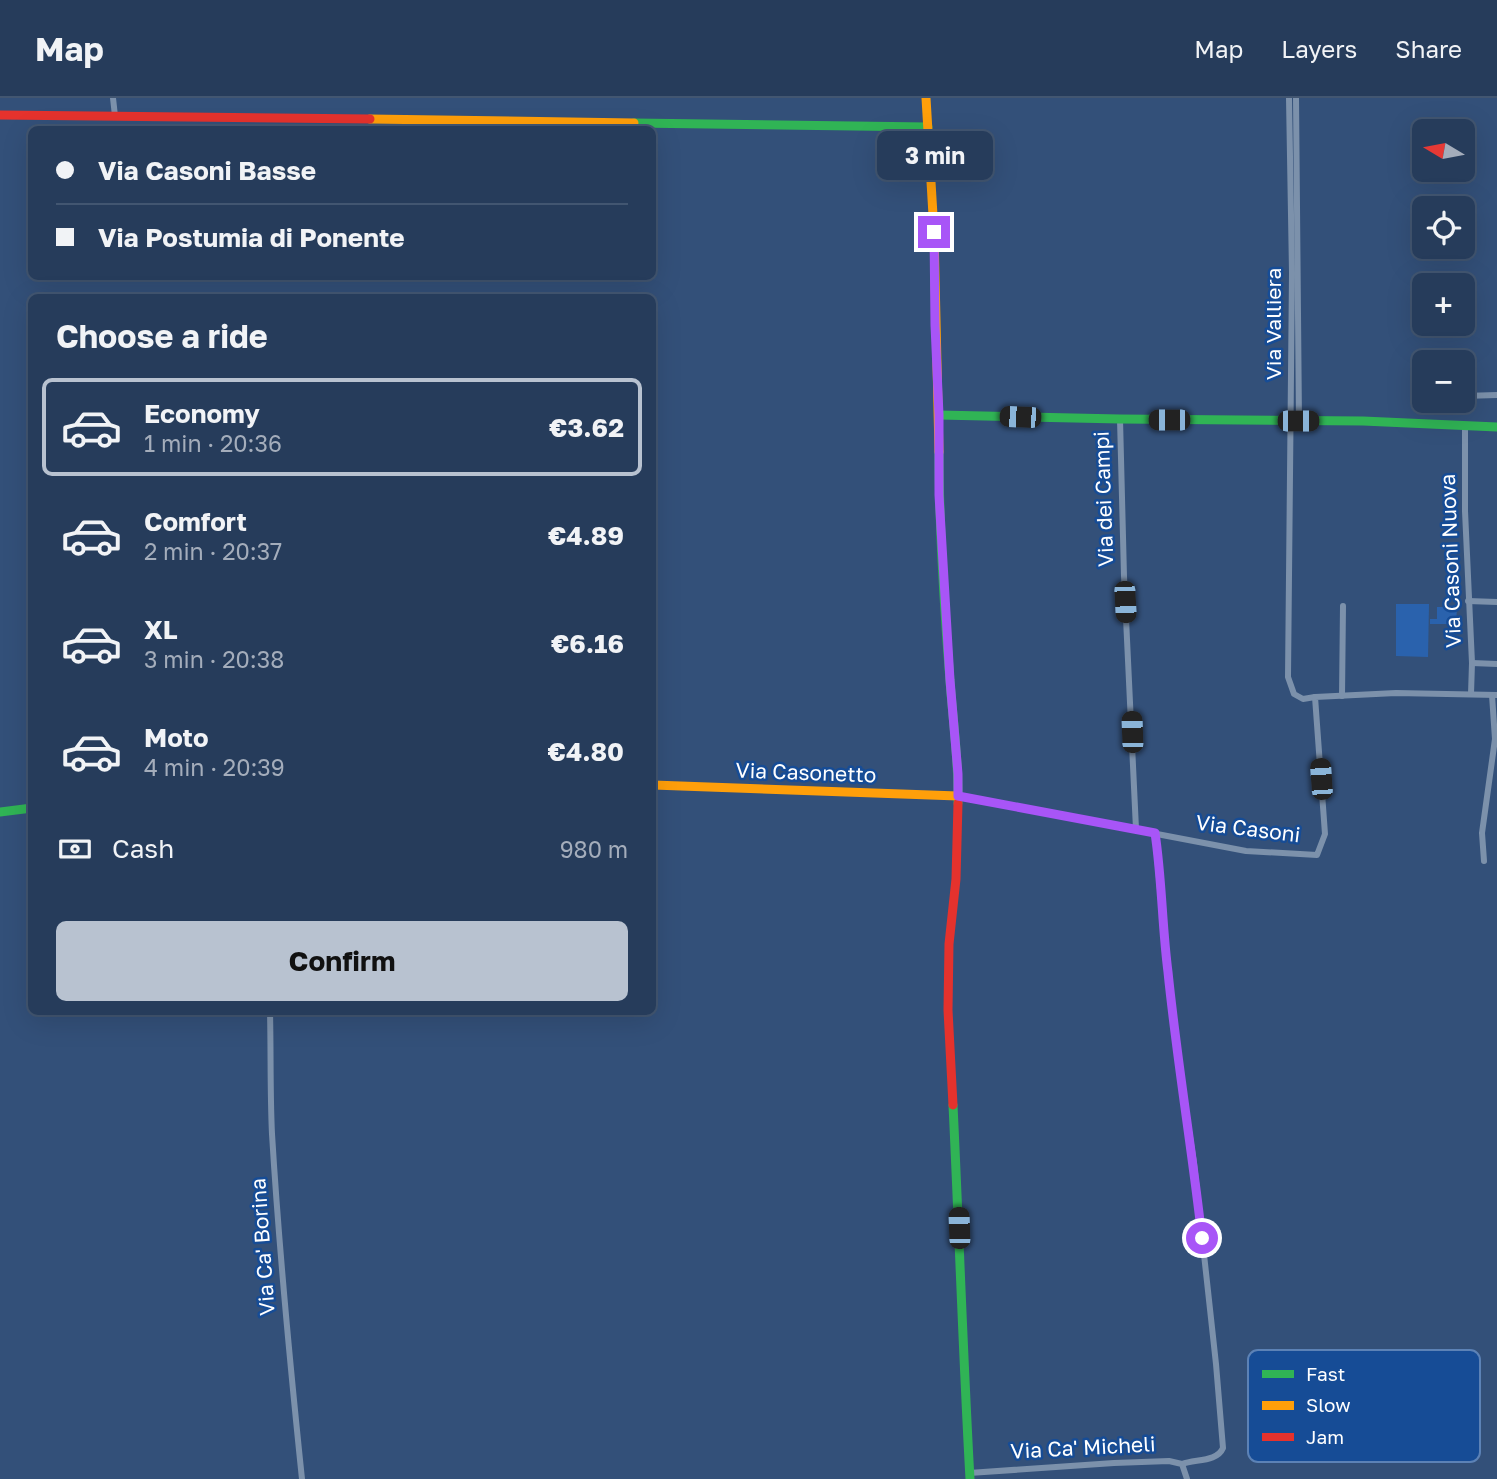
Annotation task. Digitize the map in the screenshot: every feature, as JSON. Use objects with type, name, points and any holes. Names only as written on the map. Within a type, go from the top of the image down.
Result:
[{"type":"main road","points":[[926,98],[934,232],[939,495],[958,774],[956,879],[948,954],[948,1010],[969,1476]]},
{"type":"main road","points":[[0,115],[928,127]]},
{"type":"main road","points":[[939,415],[1363,421],[1497,427]]},
{"type":"main road","name":"Via Casonetto","points":[[656,785],[958,796]]},
{"type":"main road","points":[[0,812],[28,808]]},
{"type":"street","points":[[113,98],[115,116]]},
{"type":"street","name":"Via Valliera","points":[[1289,98],[1295,272]]},
{"type":"street","name":"Via Valliera","points":[[1296,98],[1295,420],[1288,677],[1294,694],[1303,699],[1315,696]]},
{"type":"street","points":[[1475,396],[1497,395]]},
{"type":"street","name":"Via dei Campi","points":[[1119,419],[1136,829]]},
{"type":"street","name":"Via Casoni Nuova","points":[[1465,426],[1471,694]]},
{"type":"street","points":[[1468,601],[1497,602]]},
{"type":"street","points":[[1342,696],[1343,606]]},
{"type":"street","points":[[1472,663],[1497,664]]},
{"type":"street","points":[[1315,696],[1396,693],[1495,695],[1495,739],[1482,833],[1484,861]]},
{"type":"street","name":"Via Casoni","points":[[1155,833],[1246,851],[1317,855],[1325,834],[1315,696]]},
{"type":"street","points":[[958,796],[1155,833],[1167,970],[1194,1163],[1223,1448],[1216,1457],[1182,1464]]},
{"type":"street","name":"Via Ca' Borina","points":[[270,1015],[272,1132],[291,1379],[302,1479]]},
{"type":"street","name":"Via Ca' Micheli","points":[[969,1476],[1114,1463],[1169,1461],[1182,1464],[1187,1479]]},
{"type":"shaded area","points":[[1396,604],[1429,604],[1428,657],[1396,656]]},
{"type":"shaded area","points":[[1437,607],[1457,607],[1456,624],[1430,624],[1430,619],[1437,619]]},
{"type":"traffic: fast","points":[[634,123],[928,127]]},
{"type":"traffic: fast","points":[[939,415],[1363,421],[1497,427]]},
{"type":"traffic: fast","points":[[939,452],[942,566],[957,757],[958,803]]},
{"type":"traffic: fast","points":[[0,812],[28,808]]},
{"type":"traffic: fast","points":[[953,1105],[970,1479]]},
{"type":"traffic: slow","points":[[926,98],[934,232],[939,452]]},
{"type":"traffic: slow","points":[[370,119],[634,123]]},
{"type":"traffic: slow","points":[[656,785],[958,796]]},
{"type":"traffic: jam","points":[[0,115],[370,119]]},
{"type":"traffic: jam","points":[[953,1105],[948,1010],[949,944],[956,879],[958,803]]},
{"type":"route","points":[[934,232],[939,495],[958,796],[1155,833],[1167,970],[1202,1238]]}]
